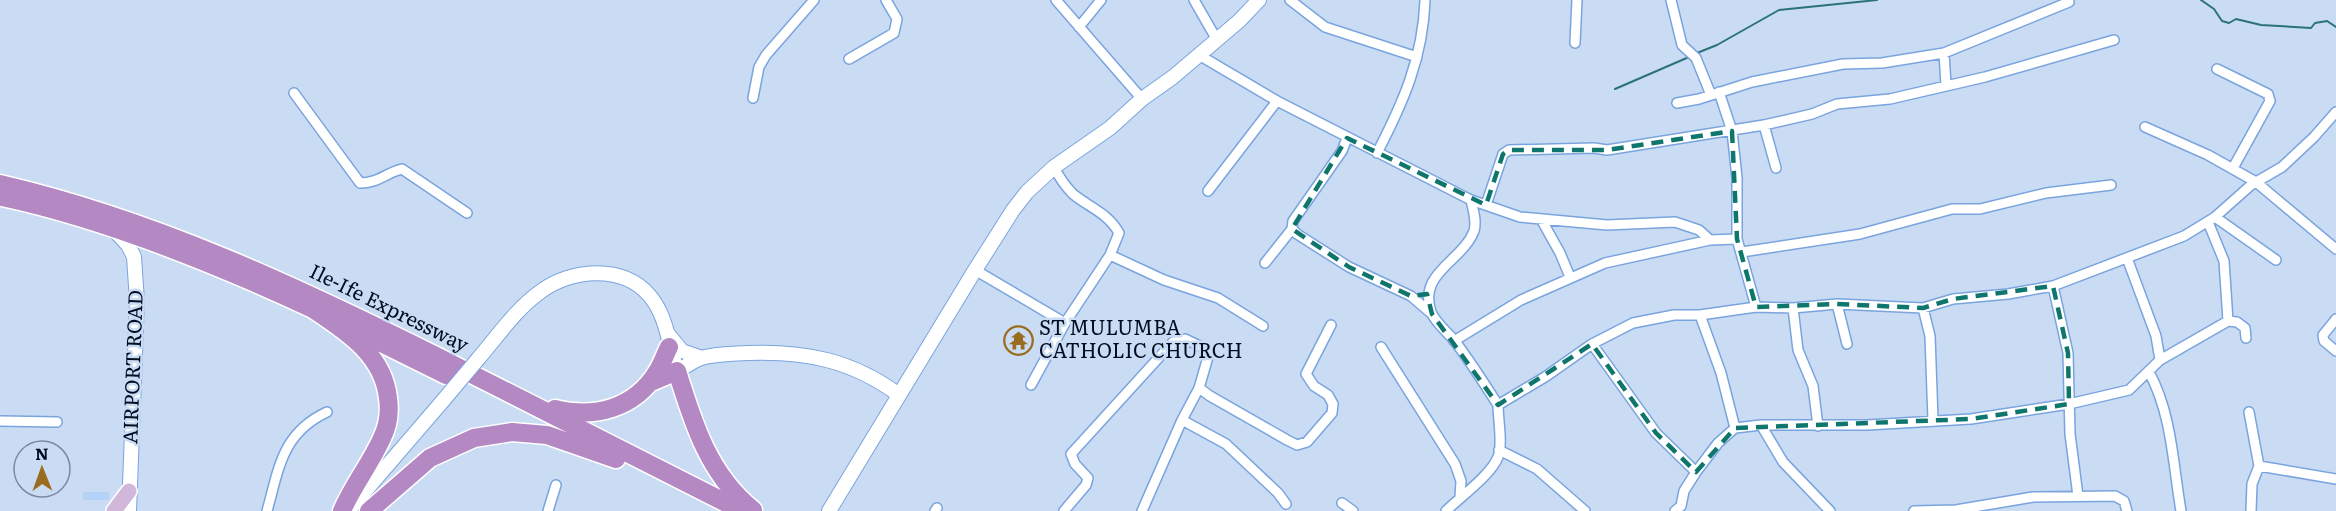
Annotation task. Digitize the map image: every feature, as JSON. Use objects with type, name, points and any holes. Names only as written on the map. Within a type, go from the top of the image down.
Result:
[{"type":"highway","name":"Ile-Ife Expressway","points":[[0,184],[98,210],[269,275],[514,395],[742,511]]},
{"type":"highway","name":"Ile-Ife Expressway","points":[[0,197],[114,230],[220,268],[310,307],[722,511]]},
{"type":"highway","points":[[310,307],[341,328],[368,352],[378,364],[387,392],[389,408],[384,435],[343,510]]},
{"type":"highway","points":[[514,395],[545,406],[583,414],[602,411],[630,401],[659,370],[668,339]]},
{"type":"highway","points":[[651,381],[677,371],[692,421],[709,458],[730,488],[754,511]]},
{"type":"highway","points":[[369,511],[430,458],[458,444],[484,436],[512,432],[547,435],[616,459]]},
{"type":"main road","points":[[114,511],[129,491]]},
{"type":"street","points":[[753,99],[759,67],[766,55],[814,0]]},
{"type":"street","points":[[849,59],[894,33],[897,19],[886,0]]},
{"type":"street","points":[[1056,0],[1142,99]]},
{"type":"street","points":[[1079,27],[1101,0]]},
{"type":"street","points":[[1194,0],[1217,40]]},
{"type":"street","points":[[829,511],[975,270],[1020,201],[1054,167],[1110,128],[1142,99],[1217,40],[1259,0]]},
{"type":"street","points":[[1290,0],[1325,27],[1417,57]]},
{"type":"street","points":[[1377,153],[1402,105],[1417,57],[1424,22],[1425,0]]},
{"type":"street","points":[[1575,42],[1577,0]]},
{"type":"street","points":[[1671,0],[1682,45],[1696,58],[1732,131],[1737,178],[1737,239],[1756,307]]},
{"type":"street","points":[[1677,103],[1752,82],[1843,64],[1882,63],[1944,53],[2069,2]]},
{"type":"street","points":[[1486,205],[1503,154],[1509,150],[1594,147],[1607,150],[1732,131],[1812,114],[1837,104],[1890,99],[1985,76],[2114,40]]},
{"type":"street","points":[[1944,53],[1946,85]]},
{"type":"street","points":[[1199,55],[1277,101],[1471,200],[1520,217],[1607,225],[1675,222],[1699,230],[1710,240]]},
{"type":"street","points":[[2217,69],[2268,94],[2270,100],[2269,106],[2246,141],[2233,168]]},
{"type":"street","points":[[294,93],[360,183],[374,183],[391,172],[402,169],[467,213]]},
{"type":"street","points":[[1209,191],[1277,101]]},
{"type":"street","points":[[1498,405],[1545,377],[1593,344],[1633,323],[1674,315],[1700,315],[1756,307],[1793,308],[1837,304],[1923,308],[1953,298],[2008,294],[2053,286],[2184,236],[2211,220],[2256,182],[2282,167],[2314,137],[2336,112]]},
{"type":"street","points":[[1764,125],[1776,168]]},
{"type":"street","points":[[2145,127],[2233,168],[2256,182],[2336,249]]},
{"type":"street","points":[[1265,263],[1292,229],[1293,221],[1342,151],[1347,138]]},
{"type":"street","points":[[1031,385],[1065,323],[1110,255],[1119,233],[1113,222],[1074,194],[1061,181],[1054,167]]},
{"type":"street","points":[[1742,252],[1860,234],[1952,209],[1980,209],[2046,193],[2110,185]]},
{"type":"street","points":[[1432,315],[1427,294],[1437,274],[1465,245],[1474,231],[1475,218],[1471,200]]},
{"type":"street","points":[[1541,219],[1570,277]]},
{"type":"street","points":[[2211,220],[2276,260]]},
{"type":"street","points":[[2211,220],[2224,261],[2228,321]]},
{"type":"street","points":[[1292,229],[1349,267],[1412,296],[1454,341],[1479,374],[1498,405],[1499,450],[1497,458],[1476,485],[1446,511]]},
{"type":"street","name":"AIRPORT ROAD","points":[[114,230],[128,245],[134,257],[137,301],[129,511]]},
{"type":"street","points":[[1454,341],[1521,300],[1605,263],[1710,240],[1737,239]]},
{"type":"street","points":[[1110,255],[1164,280],[1218,298],[1263,326]]},
{"type":"street","points":[[2127,258],[2156,336],[2160,360]]},
{"type":"street","points":[[975,270],[1065,323]]},
{"type":"street","points":[[343,510],[540,291],[559,280],[609,273],[624,278],[648,294],[663,318],[677,371],[702,358],[778,352],[813,355],[859,370],[879,380],[899,395]]},
{"type":"street","points":[[2053,286],[2068,353],[2070,434],[2078,496]]},
{"type":"street","points":[[1412,296],[1427,294]]},
{"type":"street","points":[[1837,304],[1847,344]]},
{"type":"street","points":[[1793,308],[1798,350],[1813,386],[1818,426]]},
{"type":"street","points":[[1923,308],[1930,336],[1933,420]]},
{"type":"street","points":[[1700,315],[1721,373],[1735,428]]},
{"type":"street","points":[[2336,319],[2323,335],[2324,340],[2336,351]]},
{"type":"street","points":[[1690,511],[1678,508],[1684,491],[1718,442],[1735,428],[1761,425],[1818,426],[1971,419],[2069,404],[2129,390],[2160,360],[2228,321],[2237,322],[2245,328],[2246,338]]},
{"type":"street","points":[[1199,388],[1287,440],[1298,445],[1307,442],[1332,413],[1333,404],[1328,394],[1314,386],[1306,374],[1331,326]]},
{"type":"street","points":[[668,339],[682,351],[702,358]]},
{"type":"street","points":[[1064,511],[1086,485],[1088,478],[1075,464],[1071,454],[1173,342],[1185,339],[1206,349],[1208,357],[1199,388],[1182,420],[1142,511]]},
{"type":"street","points":[[1593,344],[1656,433],[1696,472]]},
{"type":"street","points":[[1381,347],[1455,464],[1461,482],[1460,497]]},
{"type":"street","points":[[2150,372],[2167,417],[2181,511]]},
{"type":"street","points":[[879,380],[910,376]]},
{"type":"street","points":[[267,511],[283,454],[310,420],[327,412]]},
{"type":"street","points":[[2249,412],[2259,465],[2252,484],[2251,511]]},
{"type":"street","points":[[1182,420],[1226,444],[1278,493],[1286,504]]},
{"type":"street","points":[[0,421],[57,422]]},
{"type":"street","points":[[1761,425],[1783,462],[1830,511]]},
{"type":"street","points":[[1499,450],[1537,469],[1585,511]]},
{"type":"street","points":[[2259,465],[2336,479]]},
{"type":"street","points":[[548,511],[556,485]]},
{"type":"street","points":[[1914,511],[1957,511],[2033,497],[2078,496],[2120,498],[2124,501],[2127,511]]},
{"type":"street","points":[[1342,503],[1353,511]]},
{"type":"highlighted area","points":[[1732,131],[1737,239],[1756,307],[1837,304],[1923,308],[1953,299],[2053,286],[2068,353],[2069,404],[1971,419],[1735,428],[1696,472],[1656,433],[1592,344],[1498,405],[1432,314],[1427,294],[1411,296],[1349,267],[1292,229],[1347,138],[1486,205],[1503,154],[1509,150],[1607,150]]},
{"type":"shaded area","points":[[83,492],[109,492],[109,500],[83,500]]},
{"type":"waterway","points":[[1697,53],[1717,45],[1779,10],[1877,0]]},
{"type":"waterway","points":[[2201,0],[2214,9],[2222,21],[2229,23],[2236,19],[2261,25],[2311,28],[2315,23],[2327,21],[2336,27]]},
{"type":"waterway","points":[[1615,89],[1689,57]]},
{"type":"place","name":"ST MULUMBA CATHOLIC CHURCH","points":[[1018,340]]}]
